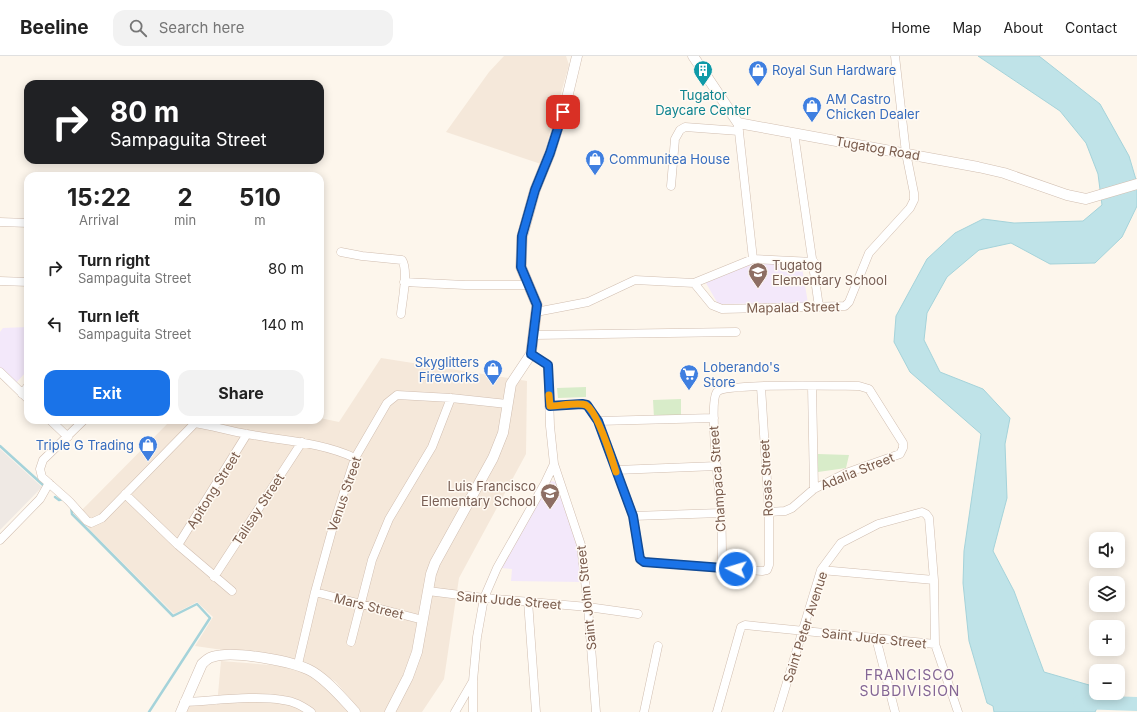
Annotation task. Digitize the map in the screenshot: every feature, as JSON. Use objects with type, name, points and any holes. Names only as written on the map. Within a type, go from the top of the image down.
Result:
[{"type":"street","points":[[390,712],[408,677],[417,652],[434,563],[483,478],[499,444],[503,433],[511,384],[531,354],[536,312],[535,298],[521,267],[522,236],[535,190],[550,153],[567,98],[577,56]]},
{"type":"street","points":[[693,56],[738,127],[753,259]]},
{"type":"street","points":[[895,56],[906,152]]},
{"type":"street","points":[[671,186],[675,139],[680,130],[685,128],[738,127]]},
{"type":"street","name":"Tugatog Road","points":[[738,127],[794,133],[906,152],[1004,173],[1067,195],[1086,199],[1137,184]]},
{"type":"street","points":[[794,133],[814,262],[819,307]]},
{"type":"street","name":"Mapalad Street","points":[[694,283],[716,308],[846,306],[869,253],[910,208],[914,200],[906,152]]},
{"type":"street","points":[[0,222],[24,224]]},
{"type":"street","points":[[341,252],[362,256],[402,260],[404,263],[404,282],[401,314]]},
{"type":"street","points":[[536,312],[588,302],[635,280],[694,283],[753,259],[814,262]]},
{"type":"street","points":[[0,281],[24,282]]},
{"type":"street","points":[[404,282],[466,285],[528,285]]},
{"type":"street","points":[[534,334],[736,332]]},
{"type":"street","points":[[473,712],[473,681],[477,637],[484,598],[497,568],[545,484],[554,464],[548,365],[531,354]]},
{"type":"street","points":[[0,372],[24,396]]},
{"type":"street","points":[[761,387],[812,386],[814,489]]},
{"type":"street","name":"Adalia Street","points":[[768,512],[785,512],[792,508],[814,489],[846,473],[900,454],[903,448],[903,443],[869,389],[859,386],[812,386]]},
{"type":"street","name":"Champaca Street","points":[[722,568],[721,513],[714,418],[714,396],[718,391],[724,389],[761,387]]},
{"type":"street","name":"Rosas Street","points":[[722,568],[767,570],[769,565],[768,512],[761,387]]},
{"type":"street","name":"Venus Street","points":[[298,664],[314,592],[355,458],[387,403],[397,395],[451,398],[507,404]]},
{"type":"street","points":[[351,642],[372,560],[388,519],[432,447],[451,398]]},
{"type":"street","points":[[550,406],[587,405],[598,421],[633,516],[640,559],[644,562],[722,568]]},
{"type":"street","points":[[598,421],[714,418]]},
{"type":"street","points":[[54,424],[68,436]]},
{"type":"street","points":[[80,424],[43,460],[40,469],[42,477],[87,521],[91,523],[102,518],[194,424]]},
{"type":"street","points":[[209,424],[247,434],[302,442],[340,452],[355,458]]},
{"type":"street","name":"Apitong Street","points":[[178,545],[247,434]]},
{"type":"street","name":"Talisay Street","points":[[214,576],[302,442]]},
{"type":"street","name":"Saint John Street","points":[[554,464],[581,545],[588,607],[596,712]]},
{"type":"street","points":[[616,470],[717,466]]},
{"type":"street","points":[[0,540],[40,499],[49,483]]},
{"type":"street","points":[[126,494],[178,545],[232,591]]},
{"type":"street","name":"Saint Peter Avenue","points":[[778,712],[821,570],[841,543],[878,524],[922,512],[926,514],[928,518],[934,580]]},
{"type":"street","points":[[633,516],[721,513]]},
{"type":"street","points":[[821,570],[934,580],[935,644],[958,712]]},
{"type":"street","name":"Saint Jude Street","points":[[428,591],[484,598],[588,607],[638,614]]},
{"type":"street","name":"Mars Street","points":[[314,592],[423,620]]},
{"type":"street","points":[[528,601],[536,712]]},
{"type":"street","name":"Saint Jude Street","points":[[717,712],[741,627],[750,624],[802,631],[935,644]]},
{"type":"street","points":[[876,638],[895,712]]},
{"type":"street","points":[[644,712],[658,646]]},
{"type":"street","points":[[182,707],[202,664],[212,657],[232,655],[298,664],[318,675],[355,712]]},
{"type":"street","points":[[456,712],[473,681]]},
{"type":"street","points":[[182,707],[269,698],[298,704],[311,712]]},
{"type":"shaded area","points":[[504,56],[566,56],[569,65],[541,164],[446,132],[489,72]]},
{"type":"shaded area","name":"Tugatog Elementary School","points":[[750,260],[801,262],[808,303],[718,304],[702,276]]},
{"type":"shaded area","points":[[24,327],[24,374],[16,383],[0,367],[0,332],[3,328]]},
{"type":"shaded area","points":[[381,358],[527,381],[526,454],[459,578],[444,679],[422,712],[361,712],[336,682],[306,662],[195,646],[213,617],[197,602],[174,614],[90,530],[78,514],[167,424],[324,424],[324,419],[339,422]]},
{"type":"shaded area","points":[[0,449],[42,487],[0,530]]},
{"type":"shaded area","name":"Luis Francisco Elementary School","points":[[548,481],[559,482],[576,537],[581,582],[511,581],[512,569],[501,568]]},
{"type":"shaded area","points":[[221,661],[283,666],[305,673],[320,682],[349,712],[185,712],[187,705],[217,705]]},
{"type":"green space","points":[[586,387],[586,397],[558,398],[557,388]]},
{"type":"green space","points":[[681,399],[681,419],[654,418],[653,400]]},
{"type":"green space","points":[[818,454],[849,455],[846,468],[818,472]]},
{"type":"water","points":[[978,56],[1039,56],[1100,104],[1129,156],[1137,183],[1137,206],[1122,237],[1095,263],[1050,264],[1011,243],[979,250],[947,277],[927,313],[924,340],[940,372],[983,389],[1010,418],[1005,444],[1007,498],[993,551],[1014,591],[1044,672],[1089,685],[1089,700],[1099,700],[1099,704],[1095,712],[994,712],[993,706],[987,703],[969,641],[963,583],[964,551],[981,434],[910,372],[894,342],[896,316],[927,259],[955,233],[983,219],[1014,223],[1083,221],[1102,205],[1098,174],[1086,143],[1060,111]]},
{"type":"waterway","points":[[0,446],[43,485]]},
{"type":"waterway","points":[[55,497],[59,500],[63,499]]},
{"type":"waterway","points":[[71,506],[72,514],[173,616],[197,604],[210,618],[149,712]]},
{"type":"waterway","points":[[1080,702],[1137,704]]},
{"type":"slow traffic","points":[[549,395],[550,406],[587,405],[598,421],[616,472]]},
{"type":"place","name":"Tugator Daycare Center","points":[[703,87]]},
{"type":"place","name":"Royal Sun Hardware","points":[[758,87]]},
{"type":"place","name":"AM Castro Chicken Dealer","points":[[812,123]]},
{"type":"place","name":"Communitea House","points":[[595,176]]},
{"type":"place","name":"Tugatog Elementary School","points":[[758,289]]},
{"type":"place","name":"Skyglitters Fireworks","points":[[493,386]]},
{"type":"place","name":"Loberando's Store","points":[[689,391]]},
{"type":"place","name":"Triple G Trading","points":[[148,462]]},
{"type":"place","name":"Luis Francisco Elementary School","points":[[550,510]]},
{"type":"district","name":"FRANCISCO SUBDIVISION","points":[[910,682]]},
{"type":"route","points":[[563,112],[550,153],[535,190],[522,236],[521,250],[521,267],[537,305],[531,354],[548,365],[550,406],[587,405],[598,421],[633,516],[640,559],[644,562],[736,569]]}]
